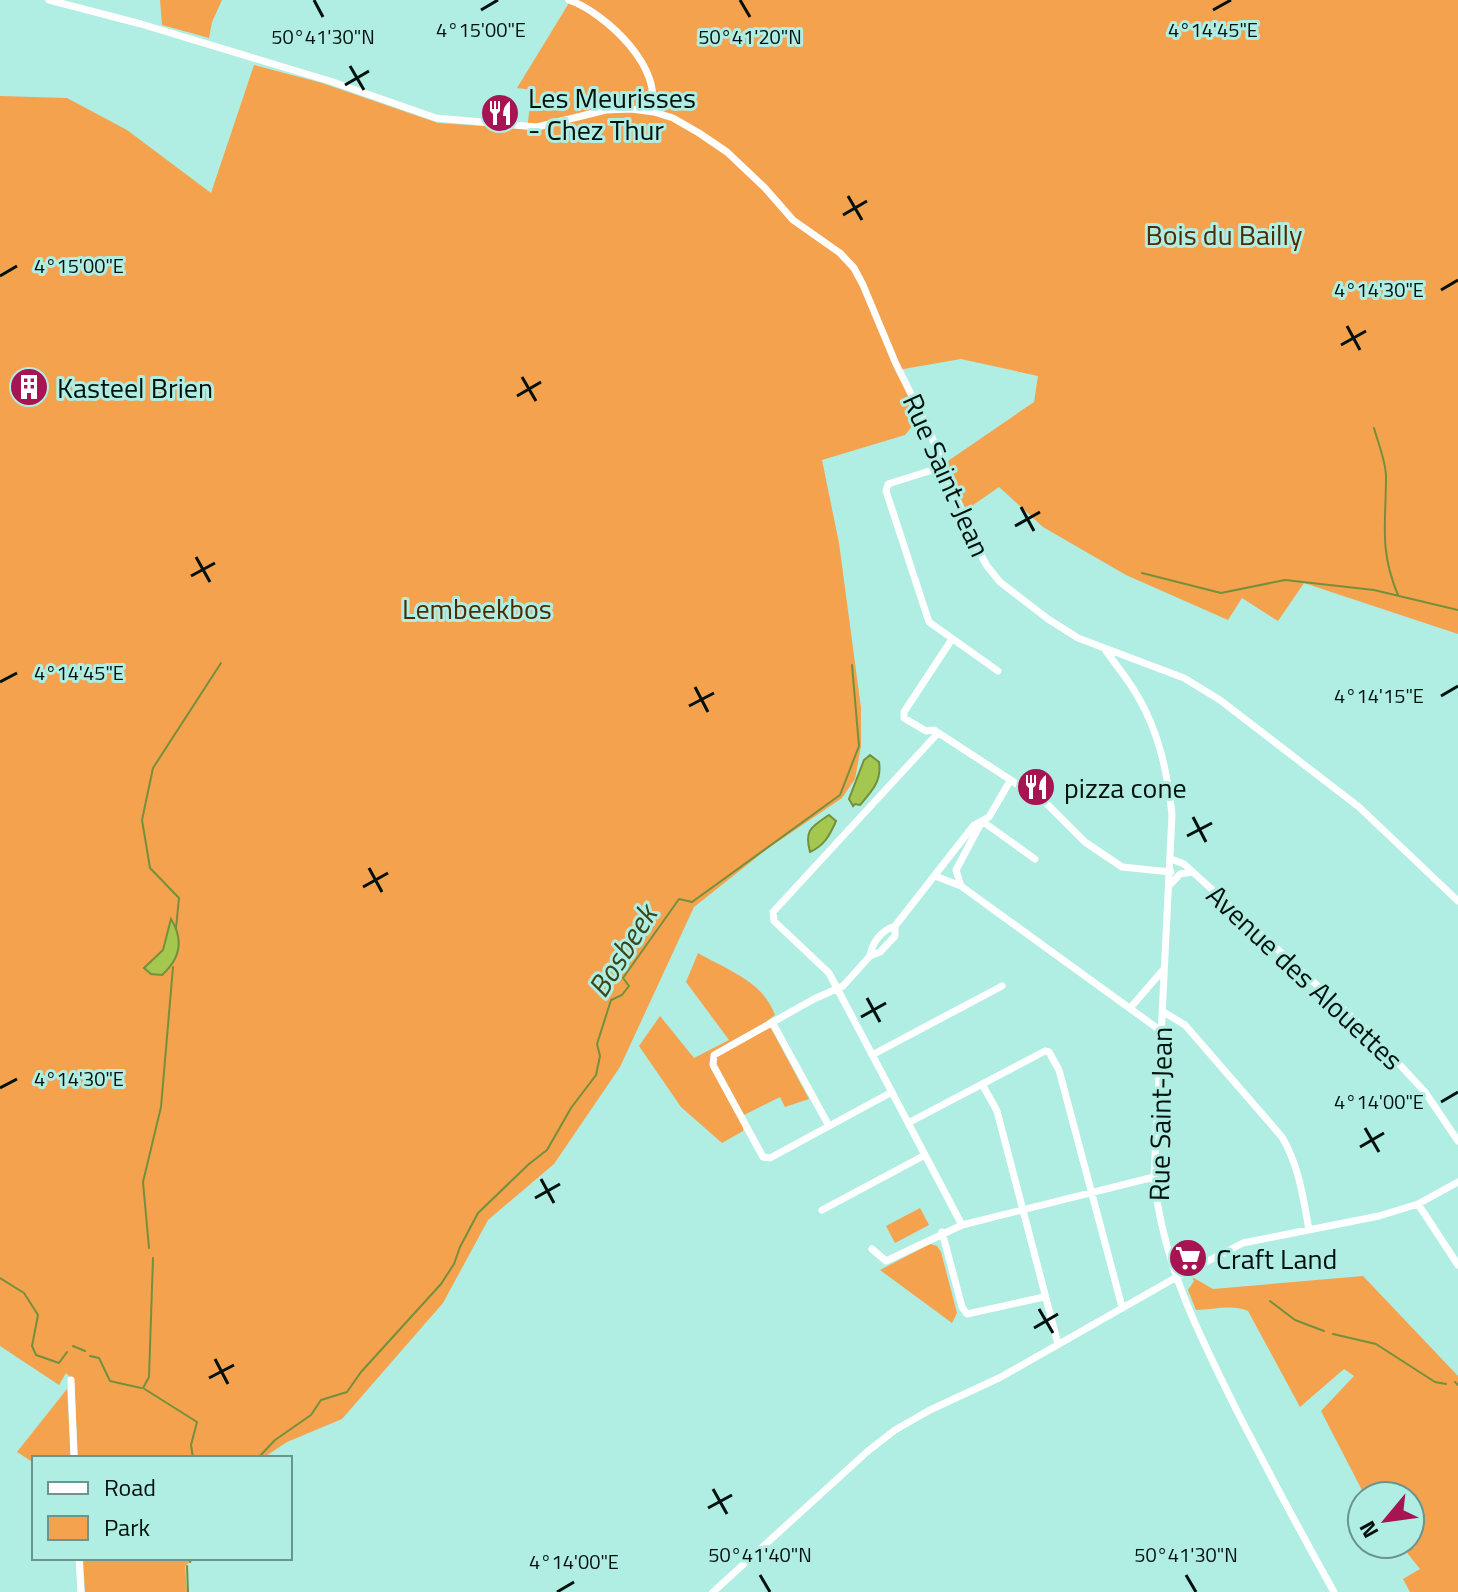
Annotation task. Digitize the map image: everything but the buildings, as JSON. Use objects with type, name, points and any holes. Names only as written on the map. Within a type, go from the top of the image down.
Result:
[{"type":"street","points":[[49,0],[141,24],[333,82],[436,118],[511,126],[545,126],[606,110],[650,111],[655,99],[630,44],[599,15],[569,0]]},
{"type":"street","name":"Rue Saint-Jean","points":[[650,111],[673,118],[727,152],[793,220],[840,253],[854,268],[929,430],[972,539],[987,566],[1000,582],[1048,619],[1078,638],[1104,648],[1138,696],[1163,753],[1172,814],[1154,1177],[1157,1209],[1175,1278],[1212,1363],[1334,1592]]},
{"type":"street","points":[[942,467],[888,484],[886,491],[929,622],[998,671]]},
{"type":"street","points":[[952,639],[904,712],[904,718],[926,731],[934,730],[1046,803],[1085,842],[1122,867],[1171,872]]},
{"type":"street","points":[[1104,648],[1184,678],[1220,700],[1359,807],[1458,901]]},
{"type":"street","points":[[938,733],[773,912],[774,921],[826,969],[962,1225]]},
{"type":"street","points":[[892,1092],[770,1158],[763,1157],[713,1065],[714,1055],[837,990],[870,956],[872,946],[887,928],[895,926],[974,825],[989,817],[1010,781]]},
{"type":"street","points":[[982,821],[1035,859]]},
{"type":"street","points":[[956,870],[982,821]]},
{"type":"street","name":"Avenue des Alouettes","points":[[1171,859],[1184,864],[1377,1040],[1425,1092],[1458,1141]]},
{"type":"street","points":[[945,862],[956,870],[961,886]]},
{"type":"street","points":[[1170,884],[1180,874],[1192,872]]},
{"type":"street","points":[[935,876],[961,886],[1161,1031]]},
{"type":"street","points":[[1131,1007],[1164,968]]},
{"type":"street","points":[[872,1055],[1002,986]]},
{"type":"street","points":[[1162,1011],[1185,1025],[1282,1137],[1299,1177],[1309,1230]]},
{"type":"street","points":[[772,1022],[829,1126]]},
{"type":"street","points":[[908,1123],[1045,1051],[1049,1052],[1059,1070],[1122,1307]]},
{"type":"street","points":[[982,1084],[997,1111],[1058,1344]]},
{"type":"street","points":[[822,1210],[925,1155]]},
{"type":"street","points":[[872,1249],[886,1261],[962,1225],[1154,1177]]},
{"type":"street","points":[[713,1592],[868,1451],[895,1430],[930,1410],[1001,1377],[1122,1307],[1243,1243],[1379,1216],[1418,1204],[1458,1182]]},
{"type":"street","points":[[1418,1204],[1458,1265]]},
{"type":"street","points":[[942,1232],[962,1307],[967,1314],[1044,1297]]},
{"type":"street","points":[[71,1380],[74,1456]]},
{"type":"street","points":[[79,1560],[81,1592]]},
{"type":"green space","points":[[160,0],[222,0],[209,38],[162,25]]},
{"type":"green space","name":"Lembeekbos","points":[[568,0],[1458,0],[1458,634],[1304,583],[1278,621],[1242,598],[1228,620],[1126,575],[1043,527],[999,487],[966,510],[945,463],[1034,402],[1038,376],[961,359],[898,370],[918,419],[905,435],[822,460],[839,543],[861,708],[861,746],[855,779],[842,798],[767,849],[694,907],[620,1067],[554,1164],[488,1220],[443,1303],[342,1419],[287,1442],[266,1456],[78,1456],[74,1381],[66,1373],[59,1385],[0,1346],[0,96],[67,98],[127,130],[211,193],[254,65],[322,83],[438,123],[527,129],[532,90],[517,88]]},
{"type":"green space","points":[[698,953],[743,978],[762,993],[775,1015],[767,1021],[809,1099],[785,1107],[780,1097],[744,1115],[743,1131],[722,1143],[681,1107],[639,1046],[660,1016],[694,1058],[729,1040],[686,982]]},
{"type":"green space","points":[[920,1208],[929,1225],[895,1243],[886,1226]]},
{"type":"green space","points":[[930,1244],[937,1246],[941,1252],[957,1313],[952,1323],[880,1270]]},
{"type":"green space","points":[[1363,1276],[1458,1376],[1458,1592],[1410,1592],[1403,1579],[1420,1569],[1413,1560],[1426,1560],[1426,1480],[1357,1480],[1321,1411],[1354,1376],[1344,1369],[1300,1407],[1248,1311],[1229,1308],[1196,1310],[1188,1290],[1194,1281],[1192,1277],[1213,1289]]},
{"type":"green space","points":[[67,1389],[71,1456],[32,1456],[32,1462],[17,1452]]},
{"type":"green space","points":[[83,1560],[192,1560],[185,1566],[187,1592],[85,1592]]},
{"type":"shaded area","points":[[870,755],[879,762],[877,780],[860,805],[853,806],[849,799],[864,760]]},
{"type":"shaded area","points":[[829,815],[836,821],[831,831],[823,843],[810,852],[810,830]]},
{"type":"shaded area","points":[[171,919],[178,934],[177,955],[162,975],[151,974],[144,968],[163,950]]},
{"type":"waterway","points":[[1374,428],[1386,471],[1386,550],[1398,595]]},
{"type":"waterway","points":[[1142,573],[1221,593],[1285,580],[1374,590],[1458,610]]},
{"type":"waterway","points":[[176,928],[179,898],[150,868],[142,820],[153,768],[221,663]]},
{"type":"waterway","name":"Bosbeek","points":[[260,1456],[275,1440],[311,1415],[321,1400],[347,1392],[361,1372],[441,1284],[478,1213],[547,1150],[571,1108],[596,1075],[600,1056],[597,1044],[611,1000],[622,995],[629,986],[623,978],[679,899],[692,902],[840,795],[859,746],[852,665]]},
{"type":"waterway","points":[[149,1248],[143,1182],[161,1107],[173,967]]},
{"type":"waterway","points":[[153,1258],[149,1377],[143,1388],[197,1422],[191,1445],[193,1456]]},
{"type":"waterway","points":[[0,1278],[24,1293],[38,1315],[32,1346],[36,1355],[59,1363],[67,1352]]},
{"type":"waterway","points":[[1270,1301],[1295,1320],[1324,1331]]},
{"type":"waterway","points":[[1333,1334],[1376,1344],[1435,1382],[1446,1384]]},
{"type":"waterway","points":[[73,1346],[85,1351]]},
{"type":"waterway","points":[[90,1356],[99,1358],[110,1381],[141,1388]]},
{"type":"waterway","points":[[1455,1382],[1458,1385]]},
{"type":"waterway","points":[[187,1566],[188,1592]]},
{"type":"place","name":"Les Meurisses - Chez Thur","points":[[500,113]]},
{"type":"place","name":"Kasteel Brien","points":[[29,387]]},
{"type":"place","name":"pizza cone","points":[[1036,787]]},
{"type":"place","name":"Craft Land","points":[[1188,1258]]},
{"type":"park label","name":"Bois du Bailly","points":[[1224,234]]}]
